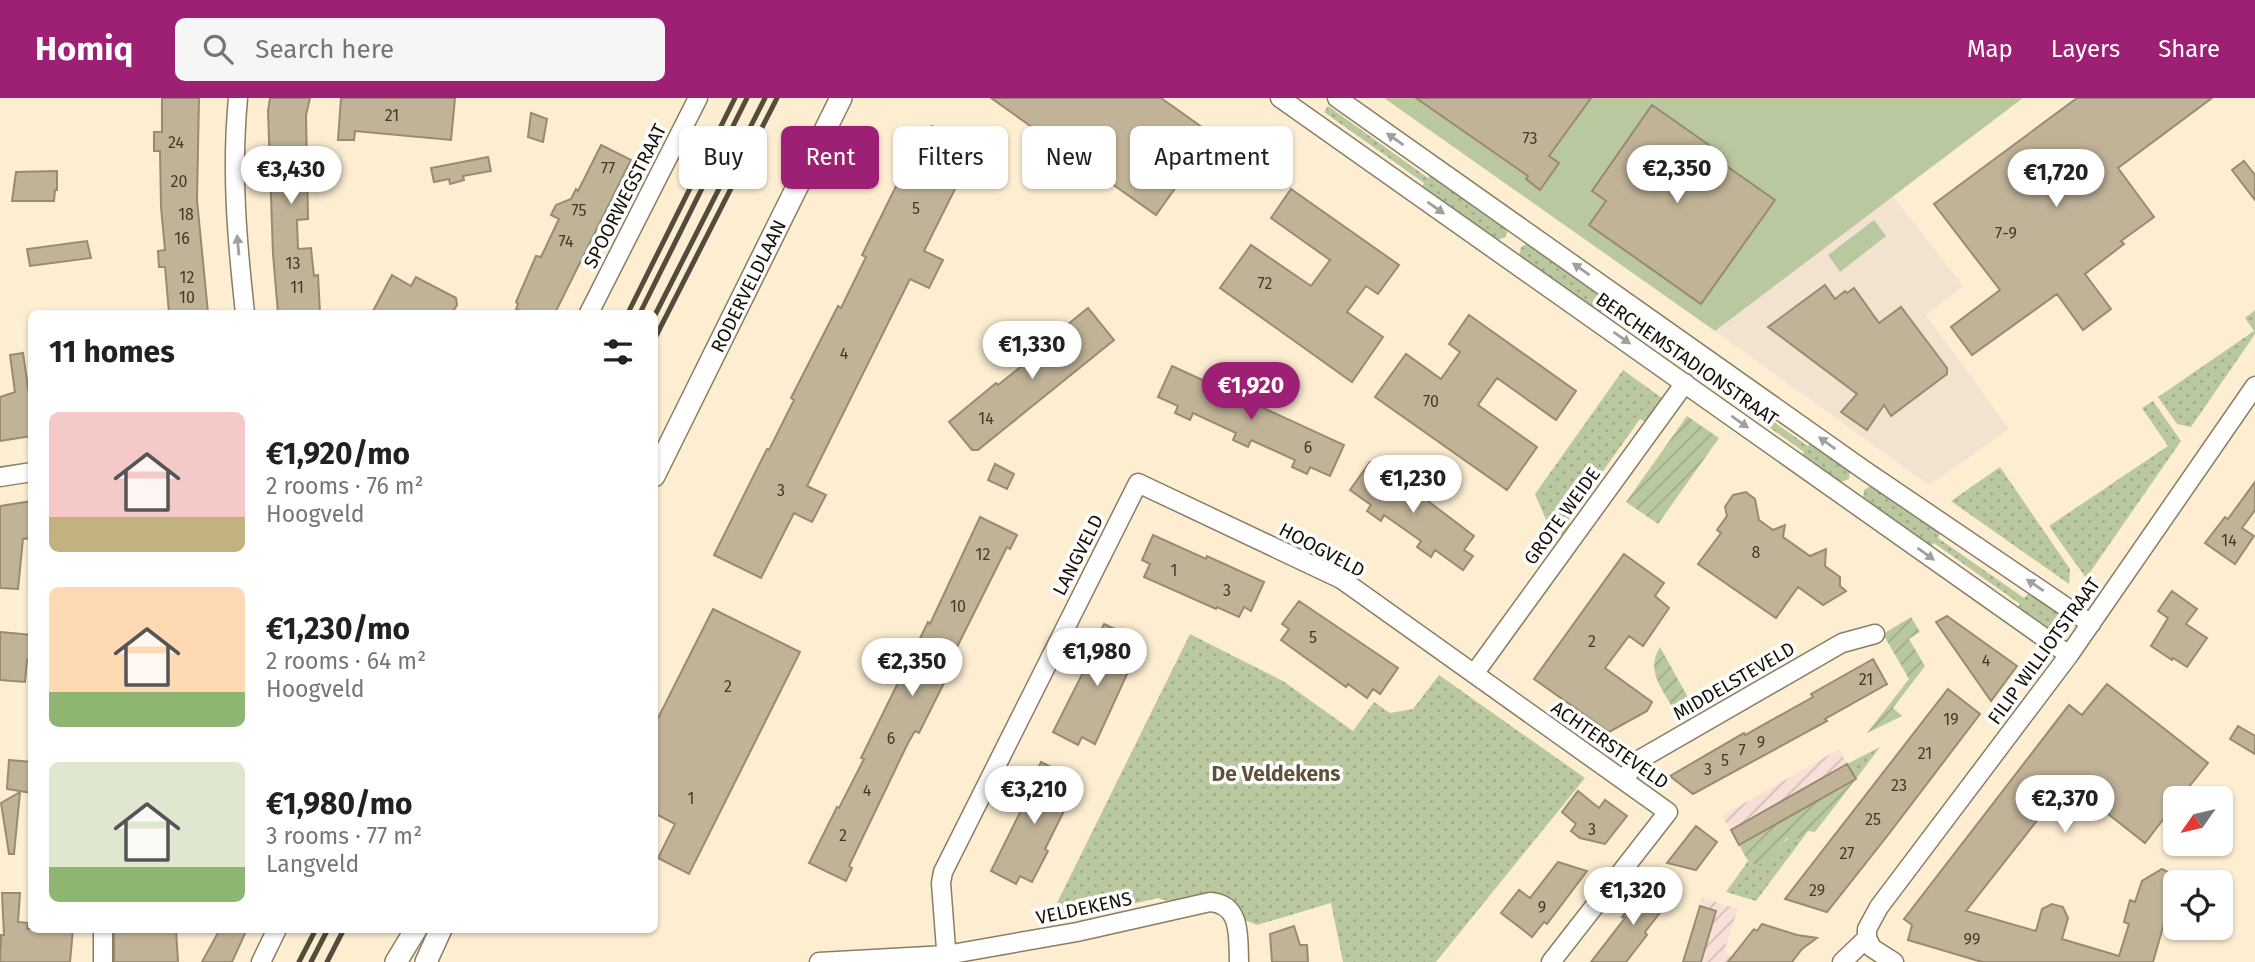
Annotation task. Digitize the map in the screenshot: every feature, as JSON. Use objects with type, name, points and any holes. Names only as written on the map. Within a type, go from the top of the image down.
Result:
[{"type":"street","points":[[237,98],[233,152],[237,240],[245,310]]},
{"type":"street","name":"SPOORWEGSTRAAT","points":[[591,310],[698,98]]},
{"type":"street","name":"RODERVELDLAAN","points":[[658,468],[841,98]]},
{"type":"street","name":"BERCHEMSTADIONSTRAAT","points":[[1280,98],[2068,655]]},
{"type":"street","name":"BERCHEMSTADIONSTRAAT","points":[[1337,98],[1864,470],[2091,624]]},
{"type":"street","points":[[1504,256],[1523,229]]},
{"type":"street","name":"GROTE WEIDE","points":[[1474,674],[1685,383]]},
{"type":"street","name":"FILIP WILLIOTSTRAAT","points":[[1867,939],[1867,929],[1879,907],[2091,624],[2255,386]]},
{"type":"street","points":[[1846,496],[1864,470]]},
{"type":"street","points":[[0,477],[28,473]]},
{"type":"street","name":"HOOGVELD","points":[[1138,483],[1341,579],[1474,674]]},
{"type":"street","name":"LANGVELD","points":[[944,960],[941,883],[943,872],[1138,483]]},
{"type":"street","name":"MIDDELSTEVELD","points":[[1624,780],[1637,761],[1842,643],[1875,634]]},
{"type":"street","name":"ACHTERSTEVELD","points":[[1474,674],[1668,812],[1551,962]]},
{"type":"street","name":"VELDEKENS","points":[[819,962],[944,960],[1218,902],[1228,908],[1237,923],[1239,962]]},
{"type":"street","points":[[103,933],[103,962]]},
{"type":"street","points":[[261,962],[275,933]]},
{"type":"street","points":[[396,962],[414,933]]},
{"type":"street","points":[[426,962],[439,933]]},
{"type":"street","points":[[1842,962],[1867,939],[1872,948],[1894,962]]},
{"type":"shaded area","points":[[1892,195],[1963,286],[1926,315],[2009,429],[1929,485],[1715,331]]},
{"type":"shaded area","points":[[1839,749],[1856,779],[1739,845],[1722,816]]},
{"type":"shaded area","points":[[1702,898],[1738,909],[1724,951],[1732,957],[1728,962],[1683,962]]},
{"type":"green space","points":[[1384,98],[2023,98],[1715,331]]},
{"type":"green space","points":[[1328,106],[1428,178],[1433,172],[1508,228],[1506,237],[1495,241],[1420,190],[1424,183],[1324,112]]},
{"type":"green space","points":[[1874,220],[1886,236],[1840,272],[1828,255]]},
{"type":"green space","points":[[1530,242],[1611,297],[1607,304],[1675,352],[1671,357],[1603,309],[1598,316],[1519,257],[1521,247]]},
{"type":"green space","points":[[2255,310],[2255,334],[2191,427],[2177,424],[2158,397],[2254,331],[2245,318]]},
{"type":"green space","points":[[1623,370],[1662,398],[1645,422],[1640,419],[1569,519],[1570,527],[1563,537],[1549,527],[1535,494]]},
{"type":"green space","points":[[1707,375],[1808,446],[1814,439],[1850,471],[1849,479],[1838,483],[1800,458],[1804,452],[1703,380]]},
{"type":"green space","points":[[2153,401],[2181,441],[2086,578],[2049,526],[2168,446],[2142,408]]},
{"type":"green space","points":[[1687,416],[1719,438],[1658,524],[1626,502]]},
{"type":"green space","points":[[2000,467],[2070,569],[2069,584],[1951,501]]},
{"type":"green space","points":[[1872,485],[1942,530],[1938,538],[2024,598],[2030,592],[2062,614],[2048,633],[2016,611],[2020,604],[1934,543],[1929,549],[1863,501],[1864,490]]},
{"type":"green space","points":[[1911,617],[1920,632],[1909,639],[1925,666],[1893,708],[1902,716],[1867,733],[1909,679],[1883,634]]},
{"type":"green space","points":[[1190,634],[1283,681],[1353,731],[1374,702],[1390,713],[1413,709],[1439,675],[1585,778],[1436,962],[1343,962],[1331,903],[1257,925],[1245,920],[1237,904],[1228,896],[1217,893],[1169,901],[1158,898],[1044,924],[1045,908],[1055,907]]},
{"type":"green space","points":[[1660,647],[1690,701],[1674,710],[1660,687],[1655,672],[1654,664]]},
{"type":"green space","points":[[1880,747],[1856,779],[1847,764]]},
{"type":"green space","points":[[1856,779],[1815,832],[1808,831],[1803,838],[1787,838],[1763,863],[1754,865],[1748,861],[1739,845]]},
{"type":"green space","points":[[1792,836],[1803,838],[1756,901],[1726,892],[1748,861],[1754,865],[1760,864]]},
{"type":"building","points":[[162,98],[199,98],[197,200],[208,310],[169,310],[165,267],[159,267],[158,251],[165,250],[160,151],[154,151],[154,132],[162,132]]},
{"type":"building","points":[[270,98],[310,98],[306,115],[308,219],[297,220],[298,249],[311,248],[314,276],[318,275],[320,310],[278,310],[268,111]]},
{"type":"building","points":[[341,98],[455,98],[451,140],[355,131],[354,140],[338,140]]},
{"type":"building","points":[[991,98],[1161,98],[1200,126],[1130,126],[1130,189],[1175,189],[1156,215],[1116,187],[1116,126],[1030,126]]},
{"type":"building","points":[[1416,98],[1591,98],[1549,156],[1559,163],[1540,190],[1526,179],[1528,176]]},
{"type":"building","points":[[2077,98],[2212,98],[2118,168],[2154,217],[2121,241],[2124,244],[2085,274],[2111,309],[2083,330],[2057,294],[1972,355],[1951,327],[2000,290],[1934,204]]},
{"type":"building","points":[[1652,105],[1709,145],[1705,151],[1775,200],[1701,304],[1589,225],[1606,201],[1592,191]]},
{"type":"building","points":[[531,113],[547,119],[543,142],[528,137]]},
{"type":"building","points":[[601,145],[631,160],[556,310],[516,309],[516,302],[536,256],[541,257],[559,219],[551,215],[556,205],[571,199],[576,189],[578,191]]},
{"type":"building","points":[[488,157],[491,171],[463,176],[464,180],[450,184],[449,179],[434,182],[431,168]]},
{"type":"building","points":[[2244,161],[2255,175],[2255,200],[2232,170]]},
{"type":"building","points":[[57,171],[54,201],[12,201],[16,172]]},
{"type":"building","points":[[895,189],[955,189],[924,251],[943,260],[929,288],[910,279],[807,486],[826,495],[812,522],[794,513],[761,578],[714,555],[794,400],[791,398],[838,306],[841,308],[866,257],[862,255]]},
{"type":"building","points":[[1291,189],[1399,265],[1378,294],[1366,286],[1347,312],[1383,337],[1352,382],[1220,288],[1251,245],[1311,286],[1330,260],[1271,218]]},
{"type":"building","points":[[87,241],[91,258],[30,266],[27,249]]},
{"type":"building","points":[[392,275],[411,286],[416,277],[456,298],[457,305],[454,310],[374,310]]},
{"type":"building","points":[[1825,285],[1835,299],[1854,288],[1879,323],[1901,307],[1947,368],[1947,374],[1891,416],[1884,405],[1867,430],[1841,412],[1857,394],[1768,327]]},
{"type":"building","points":[[1088,308],[1114,340],[978,450],[972,450],[949,422],[1042,350],[1040,347]]},
{"type":"building","points":[[1469,315],[1576,391],[1556,420],[1497,378],[1478,405],[1537,447],[1507,490],[1375,397],[1406,354],[1441,379],[1460,352],[1449,344]]},
{"type":"building","points":[[23,353],[28,387],[28,437],[0,441],[0,397],[15,392],[10,355]]},
{"type":"building","points":[[1172,366],[1344,445],[1330,476],[1310,467],[1307,474],[1292,467],[1295,460],[1251,440],[1248,447],[1233,440],[1236,433],[1193,413],[1190,420],[1175,413],[1178,406],[1158,397]]},
{"type":"building","points":[[1370,462],[1381,470],[1383,468],[1474,536],[1464,550],[1473,556],[1463,570],[1435,550],[1431,557],[1417,547],[1421,541],[1384,515],[1381,521],[1367,511],[1371,505],[1350,490]]},
{"type":"building","points":[[995,464],[1014,474],[1007,489],[988,480]]},
{"type":"building","points":[[2255,482],[2255,510],[2242,528],[2254,536],[2235,564],[2205,543],[2225,517],[2228,519]]},
{"type":"building","points":[[1746,492],[1755,499],[1759,520],[1773,530],[1785,525],[1783,537],[1810,556],[1826,549],[1825,566],[1840,577],[1840,586],[1846,591],[1823,605],[1798,587],[1776,618],[1698,564],[1721,533],[1717,530],[1727,516],[1725,507],[1733,495]]},
{"type":"building","points":[[28,502],[28,538],[23,539],[18,589],[0,588],[0,506]]},
{"type":"building","points":[[980,517],[1017,535],[1010,549],[1007,547],[940,681],[944,683],[919,733],[915,731],[908,743],[849,866],[852,868],[846,881],[809,863],[864,759],[861,758],[928,622],[930,624]]},
{"type":"building","points":[[1153,535],[1264,582],[1251,611],[1244,607],[1239,617],[1144,577],[1150,564],[1142,560]]},
{"type":"building","points":[[1624,554],[1664,583],[1655,596],[1669,608],[1643,646],[1629,636],[1605,668],[1652,702],[1647,711],[1609,732],[1534,679]]},
{"type":"building","points":[[2172,591],[2197,609],[2186,624],[2207,638],[2187,667],[2151,646],[2168,618],[2158,611]]},
{"type":"building","points":[[1299,601],[1398,668],[1380,694],[1373,689],[1367,698],[1348,684],[1346,687],[1281,640],[1289,629],[1282,624]]},
{"type":"building","points":[[713,609],[800,652],[689,874],[658,858],[675,824],[658,815],[658,718]]},
{"type":"building","points":[[1947,616],[2017,666],[1991,701],[1936,622]]},
{"type":"building","points":[[1104,624],[1132,637],[1128,645],[1138,650],[1095,744],[1082,737],[1078,745],[1053,732],[1100,639],[1097,638]]},
{"type":"building","points":[[0,632],[28,635],[25,682],[0,680]]},
{"type":"building","points":[[1873,659],[1887,684],[1825,719],[1827,721],[1693,794],[1670,776],[1813,697],[1811,694]]},
{"type":"building","points":[[2107,684],[2208,763],[2190,786],[2163,786],[2163,820],[2145,843],[2089,799],[2083,807],[2068,796],[2057,810],[2050,804],[1966,911],[2036,931],[2042,909],[2052,904],[2063,907],[2068,918],[2062,939],[2119,956],[2129,924],[2124,922],[2130,900],[2135,902],[2142,881],[2162,869],[2163,927],[2153,962],[1982,962],[1908,940],[1912,925],[1904,919],[2069,705],[2082,715]]},
{"type":"building","points":[[1948,689],[1980,714],[1888,835],[1827,912],[1785,899]]},
{"type":"building","points":[[2238,726],[2255,736],[2255,754],[2230,739]]},
{"type":"building","points":[[9,760],[28,762],[28,792],[7,789]]},
{"type":"building","points":[[1041,762],[1069,776],[1065,784],[1075,789],[1032,882],[1020,876],[1016,884],[991,871],[1037,778],[1034,777]]},
{"type":"building","points":[[1847,764],[1856,779],[1739,845],[1731,830]]},
{"type":"building","points":[[1578,791],[1599,808],[1605,800],[1627,816],[1605,844],[1580,838],[1571,831],[1576,824],[1562,812]]},
{"type":"building","points":[[20,792],[14,854],[9,854],[1,803]]},
{"type":"building","points":[[1696,826],[1717,842],[1696,870],[1667,863]]},
{"type":"building","points":[[1558,862],[1587,871],[1547,924],[1544,922],[1532,937],[1501,913],[1519,890],[1530,898]]},
{"type":"building","points":[[1645,888],[1673,896],[1645,932],[1647,935],[1626,962],[1591,962],[1625,918],[1622,917]]},
{"type":"building","points":[[2,893],[20,893],[18,922],[28,923],[28,933],[73,933],[70,962],[0,962],[1,935],[4,935]]},
{"type":"building","points":[[1700,906],[1716,911],[1701,962],[1683,962]]},
{"type":"building","points":[[1762,924],[1817,938],[1802,949],[1792,962],[1728,962],[1754,929],[1757,931]]},
{"type":"building","points":[[1294,926],[1300,945],[1307,945],[1308,962],[1272,962],[1270,934]]},
{"type":"building","points":[[114,933],[176,933],[178,962],[114,962]]},
{"type":"building","points":[[218,933],[245,933],[232,962],[202,962]]},
{"type":"railway","points":[[629,310],[735,98]]},
{"type":"railway","points":[[641,310],[747,98]]},
{"type":"railway","points":[[658,310],[765,98]]},
{"type":"railway","points":[[658,332],[777,98]]},
{"type":"railway","points":[[299,962],[314,933]]},
{"type":"railway","points":[[311,962],[326,933]]},
{"type":"railway","points":[[327,962],[342,933]]},
{"type":"district","name":"De Veldekens","points":[[1276,774]]}]
